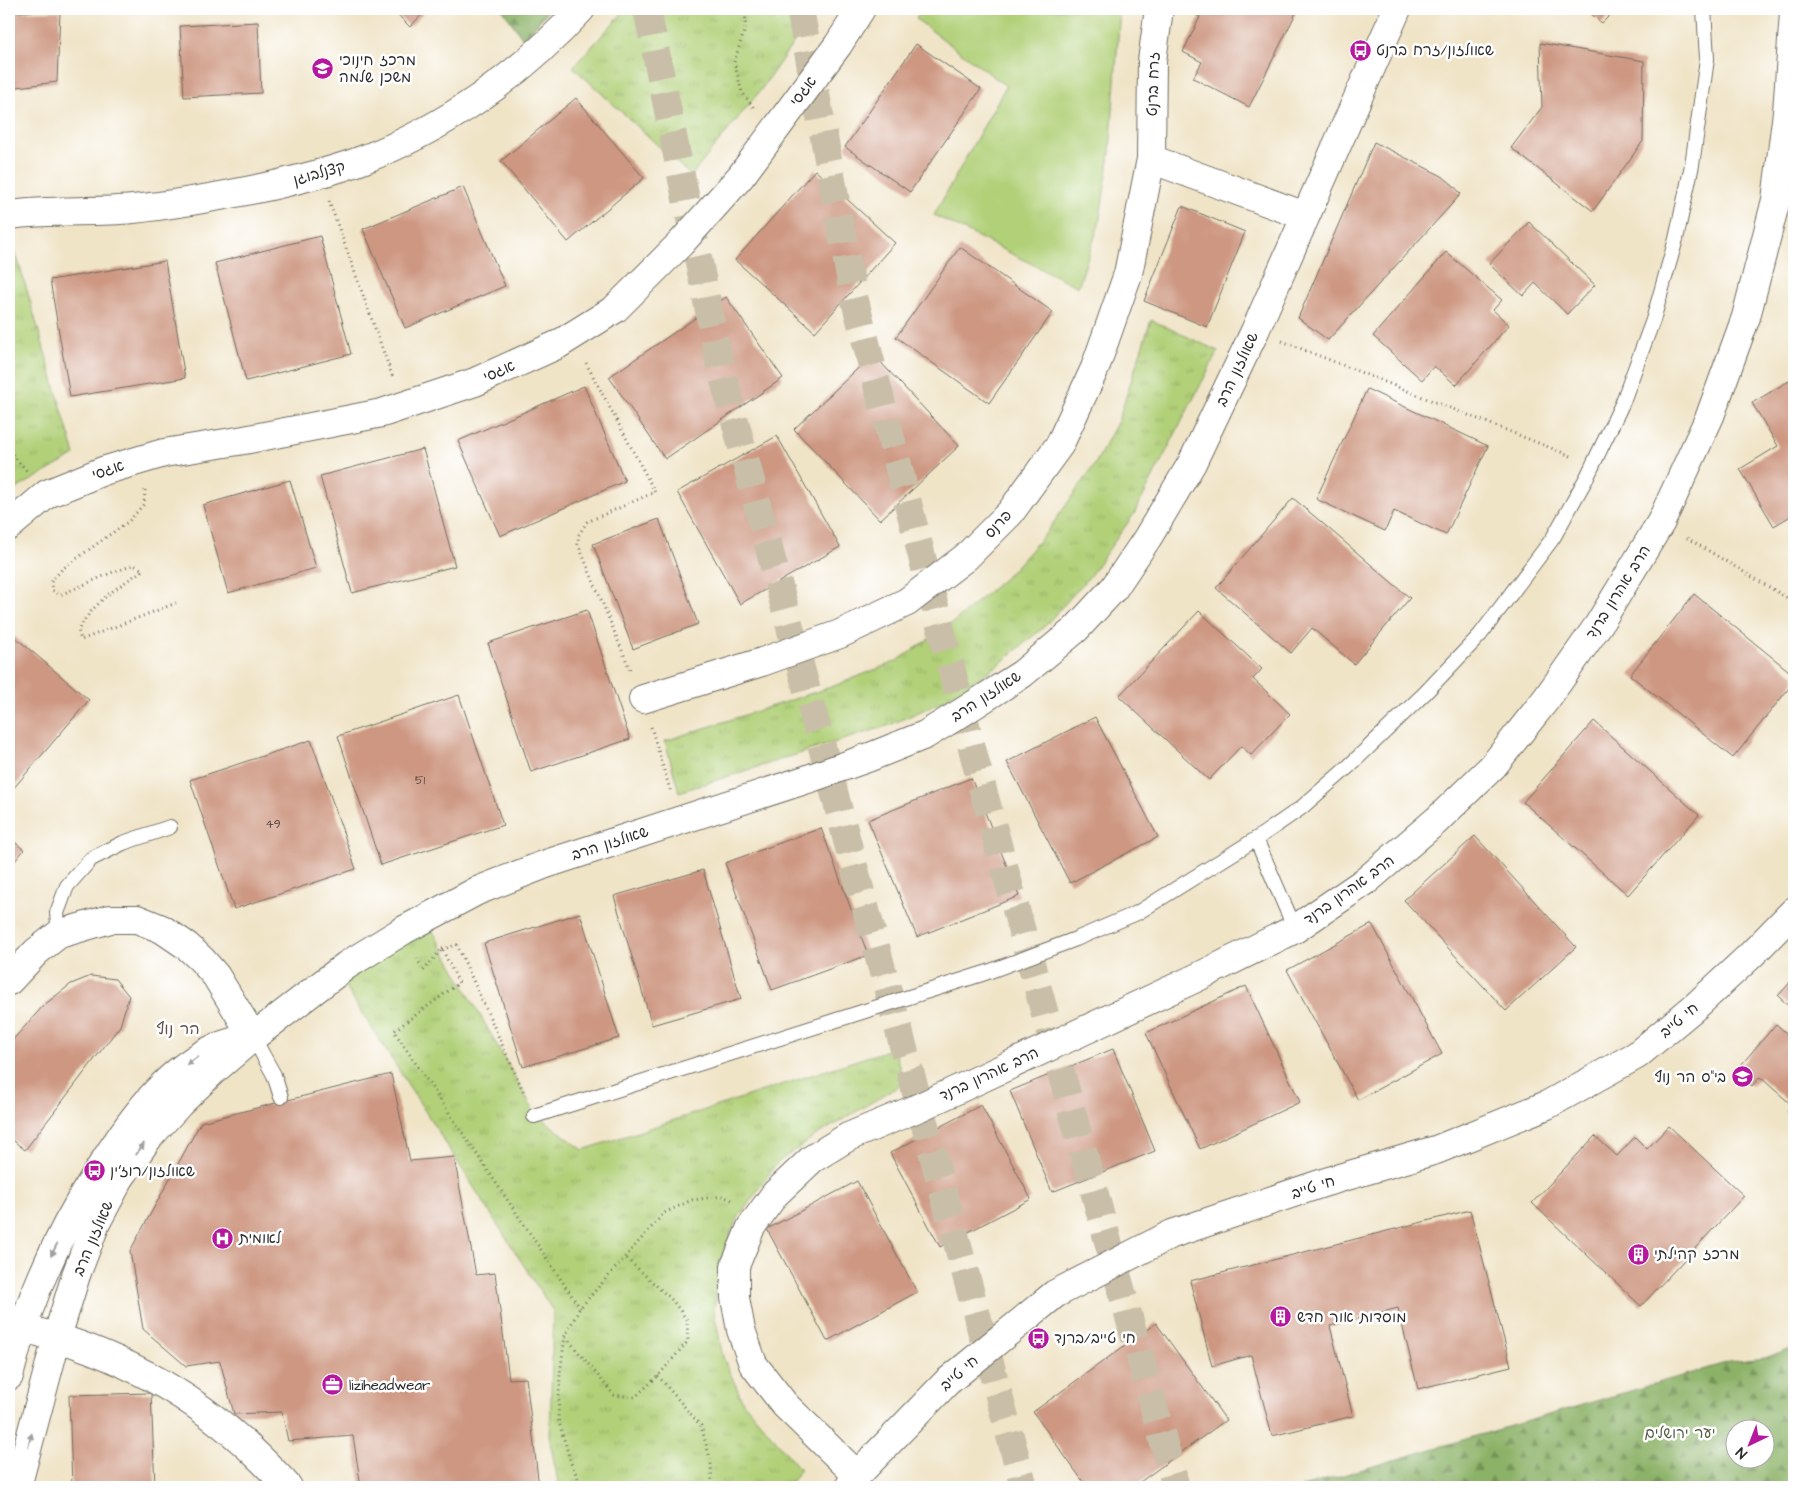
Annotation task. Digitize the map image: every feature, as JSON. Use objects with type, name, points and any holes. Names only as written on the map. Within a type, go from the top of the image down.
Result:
[{"type":"street","name":"קצנלבוגן","points":[[9,215],[132,209],[176,204],[246,191],[319,174],[362,160],[419,135],[464,109],[524,63],[567,25],[581,9]]},
{"type":"street","name":"אגסי","points":[[9,526],[47,494],[103,470],[164,453],[244,440],[373,415],[475,382],[559,344],[615,308],[681,243],[741,176],[838,45],[860,9]]},
{"type":"street","name":"זרח ברנט","points":[[1151,159],[1152,61],[1159,9]]},
{"type":"street","name":"שאולזון הרב","points":[[17,1487],[57,1336],[76,1275],[96,1223],[120,1178],[149,1136],[213,1071],[253,1037],[347,965],[404,930],[486,888],[546,864],[808,779],[924,735],[961,714],[1022,674],[1076,629],[1114,588],[1192,463],[1255,331],[1304,216],[1397,9]]},
{"type":"street","name":"הרב אהרון ברנד","points":[[853,1481],[785,1405],[753,1364],[741,1330],[734,1298],[735,1266],[751,1227],[775,1194],[812,1159],[848,1137],[920,1107],[989,1075],[1196,978],[1295,929],[1367,880],[1437,820],[1493,766],[1547,698],[1599,624],[1661,522],[1710,416],[1746,317],[1776,200],[1788,112],[1794,12]]},
{"type":"street","points":[[1151,159],[1304,216]]},
{"type":"street","name":"פרנס","points":[[643,699],[762,662],[840,634],[907,602],[966,557],[1010,513],[1060,444],[1095,368],[1128,274],[1151,159]]},
{"type":"street","name":"חי טייב","points":[[853,1481],[947,1382],[1054,1294],[1172,1234],[1326,1182],[1436,1150],[1547,1105],[1637,1055],[1697,1005],[1751,955],[1794,911]]},
{"type":"street","points":[[9,981],[36,952],[59,934],[110,918],[137,919],[162,929],[187,946],[202,960],[216,976],[253,1037]]},
{"type":"street","name":"שאולזון הרב","points":[[9,1376],[34,1293],[63,1232],[92,1180],[130,1123],[151,1097],[173,1076],[198,1057],[212,1048],[253,1037]]},
{"type":"street","points":[[22,1328],[57,1336],[144,1372],[197,1405],[244,1443],[288,1487]]},
{"type":"lane","points":[[534,1116],[880,1008],[985,973],[1076,939],[1137,913],[1256,839],[1301,808],[1348,767],[1425,693],[1480,635],[1553,538],[1593,465],[1622,404],[1650,330],[1676,239],[1692,165],[1707,59],[1704,9]]},
{"type":"lane","points":[[59,934],[58,913],[67,886],[91,859],[123,843],[170,827]]},
{"type":"lane","points":[[1256,839],[1295,929]]},
{"type":"lane","points":[[253,1037],[274,1075],[282,1097]]},
{"type":"path","points":[[662,9],[672,11],[676,9]]},
{"type":"path","points":[[744,9],[746,10],[745,29],[734,62],[742,92],[773,132]]},
{"type":"path","points":[[319,174],[403,406]]},
{"type":"path","points":[[1255,331],[1593,465]]},
{"type":"path","points":[[572,336],[655,492],[587,522],[578,536],[578,544],[643,699],[679,820]]},
{"type":"path","points":[[146,458],[144,504],[129,521],[62,569],[51,582],[52,590],[60,595],[134,565],[144,570],[103,598],[88,613],[78,630],[82,640],[176,603]]},
{"type":"path","points":[[1661,522],[1794,602]]},
{"type":"path","points":[[404,930],[423,971],[442,949],[457,945],[534,1116]]},
{"type":"path","points":[[442,949],[459,983],[394,1031],[580,1308]]},
{"type":"path","points":[[582,1487],[570,1463],[558,1419],[560,1374],[565,1336],[580,1308],[664,1213],[692,1200],[723,1196],[761,1214]]},
{"type":"path","points":[[565,1336],[614,1395],[635,1397],[658,1376],[688,1341],[687,1320],[672,1300],[625,1257]]},
{"type":"path","points":[[658,1376],[701,1426],[711,1462],[712,1487]]},
{"type":"green space","points":[[502,9],[549,9],[524,40]]},
{"type":"green space","points":[[626,9],[817,9],[760,91],[691,176],[573,67]]},
{"type":"green space","points":[[921,9],[1120,9],[1110,154],[1099,224],[1078,287],[934,215],[1006,86],[916,19]]},
{"type":"green space","points":[[16,253],[75,455],[9,493],[9,255]]},
{"type":"green space","points":[[1151,320],[1218,351],[1134,514],[1089,577],[1044,627],[997,666],[945,700],[890,725],[679,792],[665,741],[834,686],[897,661],[955,621],[1009,574],[1047,532],[1095,464],[1118,421]]},
{"type":"green space","points":[[429,924],[535,1113],[583,1150],[894,1048],[904,1083],[815,1136],[777,1163],[736,1221],[719,1264],[714,1312],[723,1357],[743,1402],[800,1469],[788,1487],[559,1487],[550,1441],[553,1311],[343,983]]},
{"type":"green space","name":"יער ירושלים","points":[[1794,1347],[1794,1487],[1302,1487],[1729,1362],[1765,1358]]},
{"type":"building","points":[[392,9],[427,9],[410,27]]},
{"type":"building","points":[[1191,9],[1298,9],[1249,107],[1193,78],[1202,62],[1183,52],[1200,17],[1190,12]]},
{"type":"building","points":[[1585,9],[1616,9],[1602,23]]},
{"type":"building","points":[[60,11],[57,82],[9,88],[9,12]]},
{"type":"building","points":[[258,22],[261,93],[184,97],[180,26]]},
{"type":"building","points":[[1540,43],[1644,61],[1643,141],[1593,211],[1511,148],[1542,107]]},
{"type":"building","points":[[916,44],[981,89],[910,192],[845,147]]},
{"type":"building","points":[[576,98],[644,178],[568,242],[501,161]]},
{"type":"building","points":[[1374,142],[1442,176],[1461,194],[1328,340],[1298,318]]},
{"type":"building","points":[[815,170],[895,243],[815,332],[735,260]]},
{"type":"building","points":[[463,187],[505,286],[405,328],[363,229]]},
{"type":"building","points":[[1182,206],[1245,232],[1207,327],[1144,301]]},
{"type":"building","points":[[1529,222],[1595,285],[1567,314],[1535,283],[1523,296],[1489,264]]},
{"type":"building","points":[[320,236],[351,354],[246,381],[215,263]]},
{"type":"building","points":[[960,247],[1053,312],[989,403],[896,337]]},
{"type":"building","points":[[1446,252],[1502,300],[1493,310],[1509,325],[1456,385],[1434,366],[1422,380],[1373,336]]},
{"type":"building","points":[[165,261],[185,378],[70,397],[50,280]]},
{"type":"building","points":[[726,297],[783,378],[665,459],[609,377]]},
{"type":"building","points":[[873,354],[959,446],[880,520],[794,429]]},
{"type":"building","points":[[1794,378],[1794,514],[1774,526],[1740,469],[1778,446],[1752,403]]},
{"type":"building","points":[[584,386],[625,481],[500,536],[458,441]]},
{"type":"building","points":[[1367,389],[1488,446],[1446,535],[1394,511],[1385,531],[1316,499]]},
{"type":"building","points":[[777,436],[840,547],[740,604],[677,492]]},
{"type":"building","points":[[423,449],[455,566],[352,593],[320,476]]},
{"type":"building","points":[[290,480],[316,568],[228,593],[203,505]]},
{"type":"building","points":[[1293,498],[1410,598],[1354,664],[1312,628],[1291,653],[1216,588]]},
{"type":"building","points":[[659,519],[698,624],[633,649],[593,544]]},
{"type":"building","points":[[1694,594],[1794,675],[1794,682],[1733,758],[1630,675]]},
{"type":"building","points":[[587,610],[630,739],[531,772],[488,643]]},
{"type":"building","points":[[1199,611],[1262,669],[1253,679],[1290,714],[1251,755],[1241,746],[1209,780],[1119,696]]},
{"type":"building","points":[[9,632],[89,700],[12,790],[9,788]]},
{"type":"building","points":[[459,695],[503,825],[381,865],[338,736]]},
{"type":"building","points":[[1095,717],[1158,837],[1070,883],[1007,762]]},
{"type":"building","points":[[1594,721],[1699,815],[1628,895],[1523,802]]},
{"type":"building","points":[[311,740],[356,869],[234,909],[190,780]]},
{"type":"building","points":[[971,778],[1019,896],[917,937],[868,820]]},
{"type":"building","points":[[821,828],[868,955],[772,990],[725,863]]},
{"type":"building","points":[[1475,836],[1576,947],[1506,1011],[1404,900]]},
{"type":"building","points":[[9,837],[24,850],[9,868]]},
{"type":"building","points":[[703,870],[741,999],[652,1025],[614,896]]},
{"type":"building","points":[[580,913],[619,1038],[523,1067],[484,943]]},
{"type":"building","points":[[1372,924],[1442,1054],[1358,1100],[1287,970]]},
{"type":"building","points":[[91,976],[115,979],[129,996],[120,1026],[25,1150],[9,1137],[9,1044],[44,1005],[71,984]]},
{"type":"building","points":[[1794,978],[1794,1011],[1778,996]]},
{"type":"building","points":[[1246,986],[1300,1102],[1200,1149],[1146,1033]]},
{"type":"building","points":[[1776,1024],[1794,1040],[1794,1118],[1787,1112],[1793,1106],[1760,1077],[1752,1086],[1735,1072]]},
{"type":"building","points":[[1113,1049],[1155,1151],[1052,1192],[1010,1091]]},
{"type":"building","points":[[391,1074],[410,1161],[454,1157],[476,1275],[495,1273],[509,1379],[526,1378],[539,1487],[361,1487],[353,1436],[288,1441],[282,1412],[234,1414],[220,1361],[186,1366],[143,1329],[130,1251],[201,1122]]},
{"type":"building","points":[[981,1105],[1031,1199],[940,1247],[890,1153]]},
{"type":"building","name":"מרכז קהילתי","points":[[1669,1126],[1744,1196],[1641,1306],[1532,1203],[1595,1136],[1617,1156],[1635,1137],[1647,1149]]},
{"type":"building","points":[[857,1181],[917,1292],[827,1341],[767,1229]]},
{"type":"building","name":"מוסדות אור חדש","points":[[1470,1210],[1511,1366],[1418,1389],[1398,1308],[1330,1326],[1353,1416],[1272,1436],[1251,1355],[1212,1366],[1190,1281]]},
{"type":"building","points":[[1156,1323],[1226,1420],[1133,1487],[1087,1487],[1033,1412]]},
{"type":"building","points":[[151,1393],[155,1487],[72,1487],[69,1395]]},
{"type":"tunnel","points":[[647,9],[720,365],[853,863],[1024,1487]]},
{"type":"tunnel","points":[[800,9],[853,293],[984,794],[1176,1487]]},
{"type":"place","name":"שאולזון/זרח ברנט","points":[[1360,50]]},
{"type":"place","name":"מרכז חינוכי משכן שלמה","points":[[323,69]]},
{"type":"place","name":"בי\"ס הר נוף","points":[[1742,1077]]},
{"type":"place","name":"שאולזון/רוז׳ין","points":[[94,1171]]},
{"type":"place","name":"לאומית","points":[[223,1238]]},
{"type":"place","name":"מרכז קהילתי","points":[[1638,1254]]},
{"type":"place","name":"מוסדות אור חדש","points":[[1281,1317]]},
{"type":"place","name":"חי טייב/ברנד","points":[[1038,1338]]},
{"type":"place","name":"liziheadwear","points":[[333,1385]]},
{"type":"district","name":"הר נוף","points":[[178,1028]]}]
